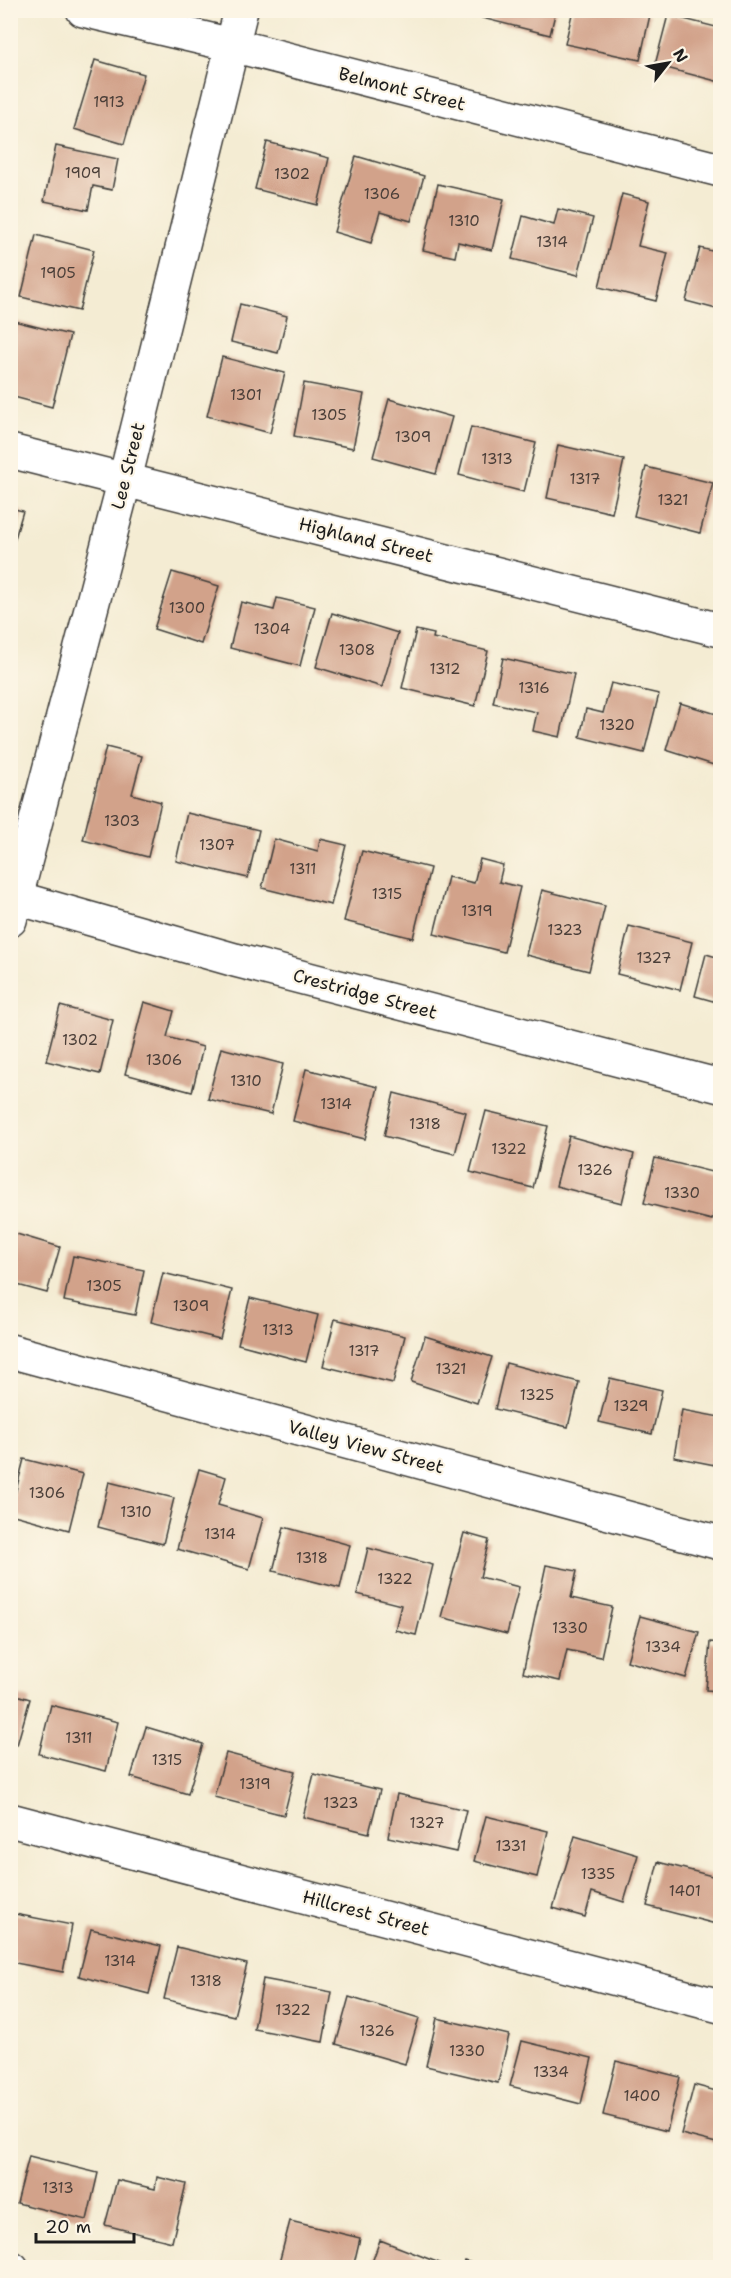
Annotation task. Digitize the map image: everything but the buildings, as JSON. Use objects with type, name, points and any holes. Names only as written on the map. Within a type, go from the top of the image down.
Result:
[{"type":"street","name":"Belmont Street","points":[[83,10],[232,45],[720,170]]},
{"type":"street","name":"Lee Street","points":[[13,904],[125,479],[241,10]]},
{"type":"street","name":"Highland Street","points":[[10,451],[720,630]]},
{"type":"street","name":"Crestridge Street","points":[[13,904],[720,1086]]},
{"type":"street","name":"Valley View Street","points":[[10,1351],[720,1543]]},
{"type":"street","name":"Hillcrest Street","points":[[10,1820],[720,2006]]}]
